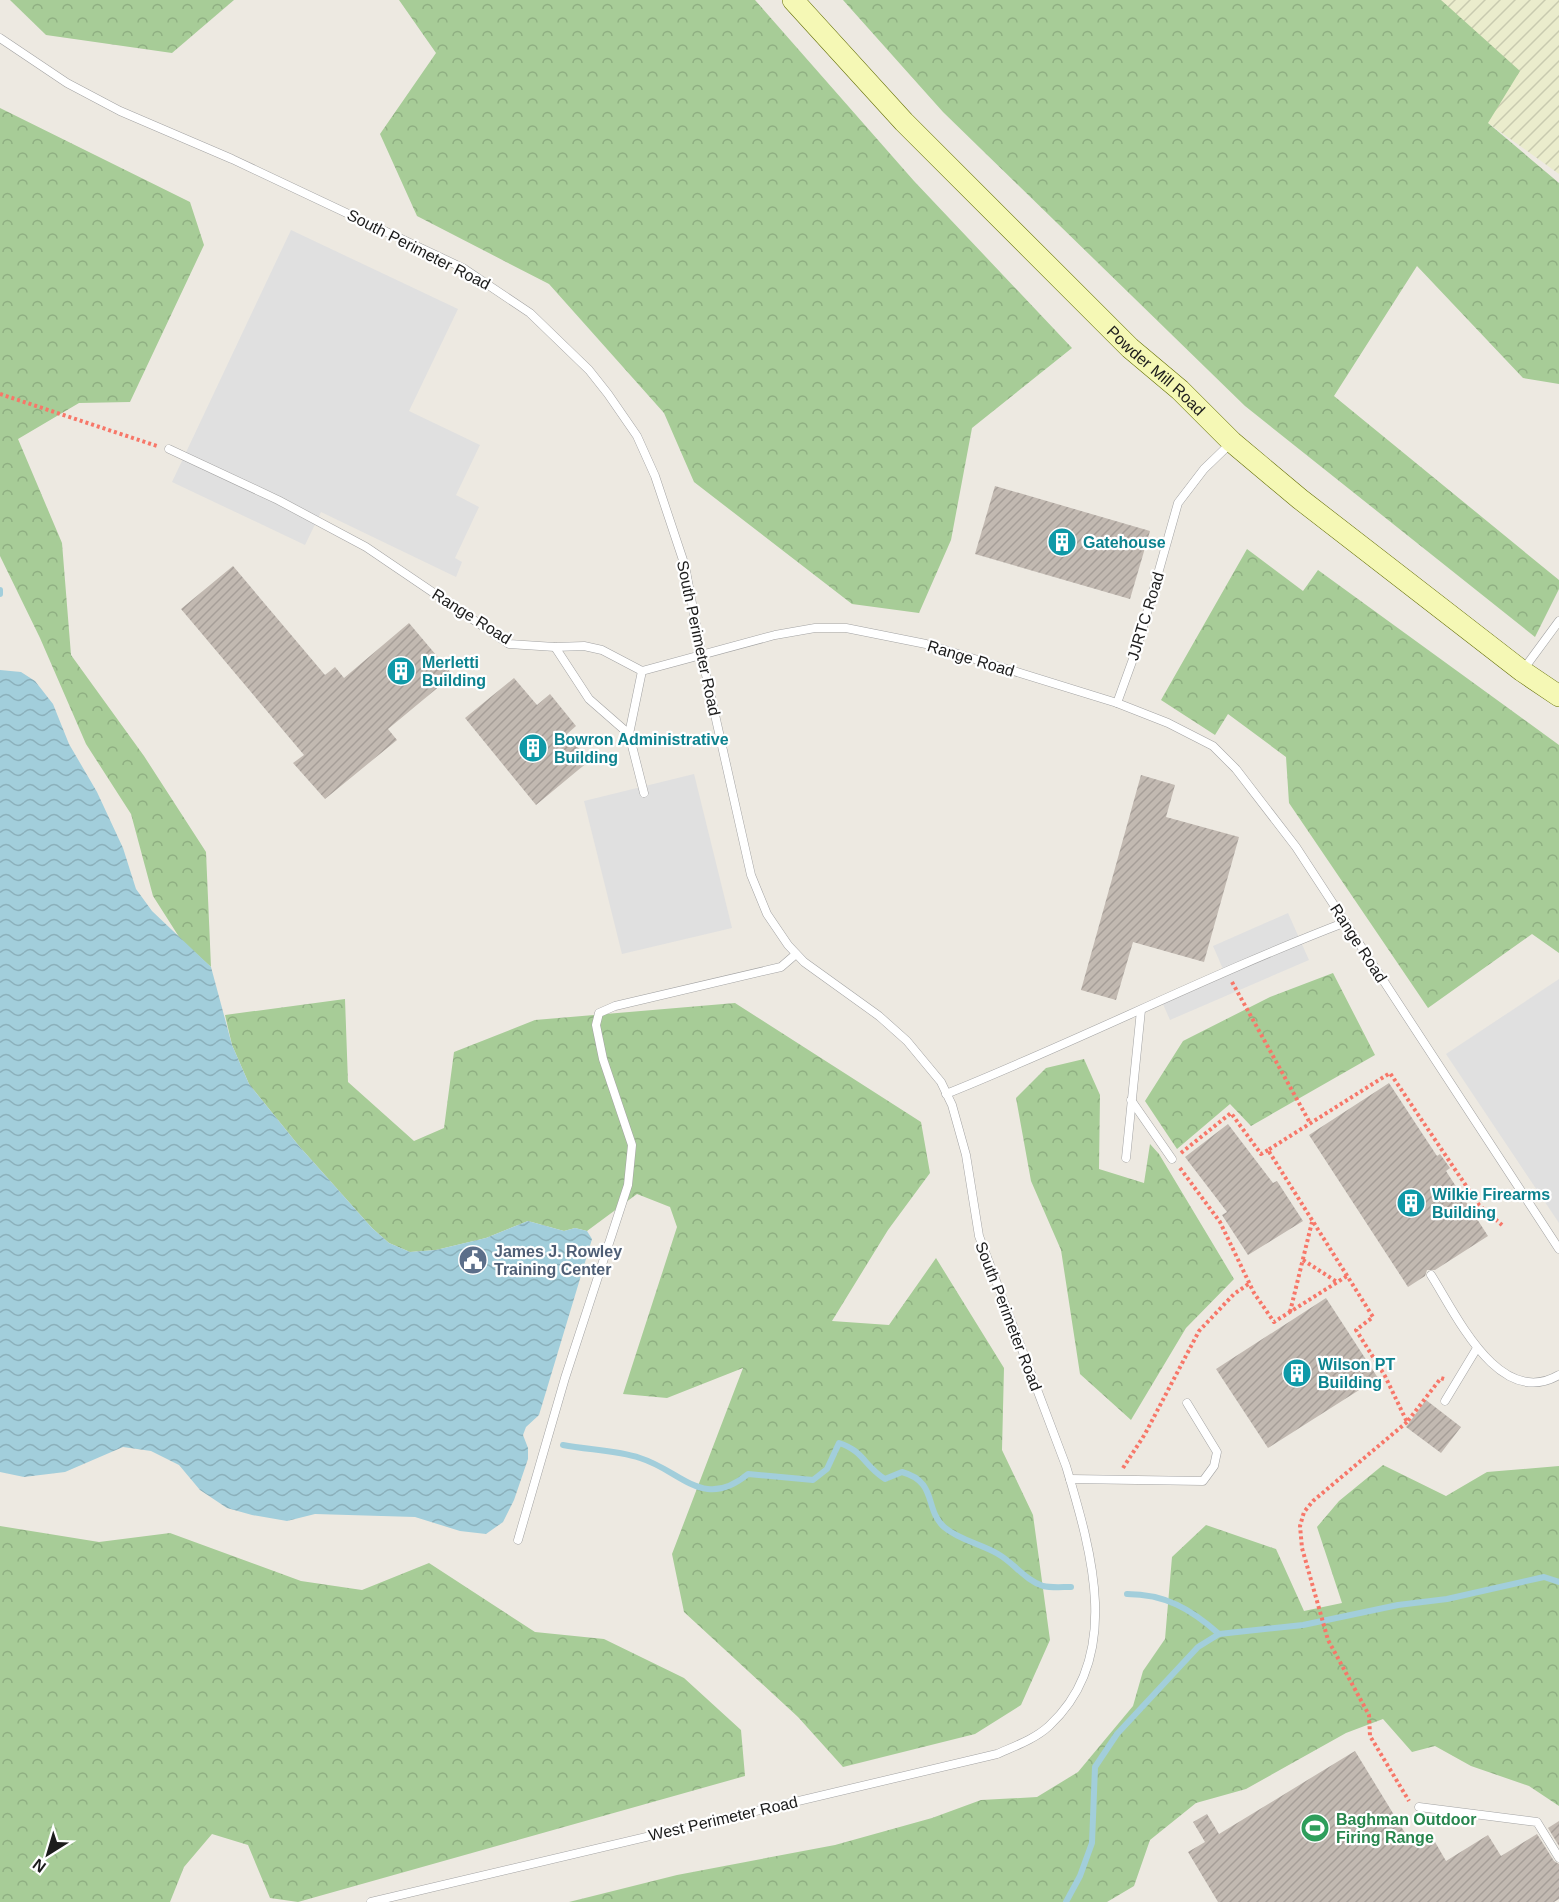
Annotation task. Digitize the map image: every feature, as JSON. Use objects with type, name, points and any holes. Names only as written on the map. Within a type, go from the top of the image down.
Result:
[{"type":"main road","name":"Powder Mill Road","points":[[793,0],[903,122],[1130,348],[1180,390],[1232,442],[1300,499],[1522,671],[1559,696]]},
{"type":"lane","name":"South Perimeter Road","points":[[0,38],[58,78],[120,111],[231,159],[463,268],[530,313],[589,370],[637,436],[655,476],[685,566],[702,657],[751,875],[774,927],[796,954],[907,1041],[941,1082],[946,1094],[966,1155],[979,1236],[1070,1479],[1093,1584],[1096,1637],[1081,1687],[1063,1711]]},
{"type":"lane","name":"JJRTC Road","points":[[1117,703],[1137,648],[1178,503],[1204,470],[1232,442]]},
{"type":"lane","name":"Range Road","points":[[169,450],[278,500],[366,547],[510,644],[584,646],[602,650],[642,671],[672,661],[702,657],[775,635],[815,628],[846,628],[926,645],[1117,703],[1168,723],[1213,746],[1236,769],[1296,847],[1559,1249]]},
{"type":"lane","points":[[1522,671],[1559,621]]},
{"type":"lane","points":[[555,647],[589,699],[629,734]]},
{"type":"lane","points":[[642,671],[629,734],[644,793]]},
{"type":"lane","points":[[946,1094],[1285,945],[1346,922]]},
{"type":"lane","points":[[518,1540],[565,1378],[628,1185],[632,1145],[603,1059],[596,1025],[598,1013],[615,1006],[781,967],[796,954]]},
{"type":"lane","points":[[1126,1158],[1141,1010]]},
{"type":"lane","points":[[1131,1100],[1172,1159]]},
{"type":"lane","points":[[1431,1275],[1477,1348],[1494,1366],[1518,1380],[1536,1383],[1559,1375]]},
{"type":"lane","points":[[1445,1401],[1477,1348]]},
{"type":"lane","points":[[1070,1479],[1203,1481],[1214,1466],[1217,1452],[1187,1403]]},
{"type":"lane","name":"West Perimeter Road","points":[[371,1902],[997,1754],[1030,1739],[1063,1711]]},
{"type":"lane","points":[[1419,1807],[1537,1822],[1559,1858]]},
{"type":"path","points":[[0,394],[169,450]]},
{"type":"path","points":[[1227,972],[1310,1123]]},
{"type":"path","points":[[1347,1276],[1274,1322],[1250,1283],[1220,1222],[1172,1159],[1231,1113],[1261,1154],[1390,1073],[1479,1205],[1502,1225]]},
{"type":"path","points":[[1268,1150],[1373,1317],[1356,1330],[1385,1377],[1407,1422]]},
{"type":"path","points":[[1290,1312],[1312,1221]]},
{"type":"path","points":[[1303,1260],[1337,1282]]},
{"type":"path","points":[[1116,1480],[1145,1434],[1199,1331],[1234,1294],[1250,1283]]},
{"type":"path","points":[[1419,1807],[1411,1805],[1370,1736],[1370,1715],[1328,1640],[1302,1548],[1300,1526],[1304,1512],[1313,1501],[1407,1422],[1441,1378],[1456,1382]]},
{"type":"green space","points":[[10,0],[234,0],[172,53],[46,35]]},
{"type":"green space","points":[[399,0],[755,0],[914,181],[1072,348],[972,428],[951,540],[919,613],[852,604],[694,482],[664,413],[549,284],[417,216],[380,134],[436,53]]},
{"type":"green space","points":[[843,0],[1441,0],[1520,71],[1488,123],[1559,183],[1559,384],[1523,378],[1417,266],[1334,396],[1559,580],[1559,589],[1535,637],[1245,406],[943,112]]},
{"type":"green space","points":[[1441,0],[1559,0],[1559,174],[1488,123]]},
{"type":"green space","points":[[0,108],[190,202],[204,245],[130,402],[79,403],[18,439],[62,543],[71,655],[144,756],[206,852],[211,967],[181,940],[153,896],[131,814],[86,744],[40,638],[0,556]]},
{"type":"green space","points":[[1247,549],[1303,591],[1318,570],[1559,745],[1559,953],[1532,934],[1428,1008],[1289,803],[1286,757],[1228,714],[1215,735],[1161,700]]},
{"type":"green space","points":[[1333,973],[1375,1055],[1251,1126],[1230,1104],[1177,1149],[1145,1101],[1183,1041],[1270,997]]},
{"type":"green space","points":[[345,999],[348,1082],[414,1141],[444,1128],[454,1052],[535,1020],[735,1003],[921,1122],[930,1173],[888,1230],[832,1321],[889,1325],[936,1258],[1004,1368],[1002,1450],[1033,1515],[1050,1640],[1021,1705],[975,1734],[843,1767],[798,1717],[684,1612],[672,1554],[743,1368],[667,1398],[623,1394],[677,1227],[670,1207],[637,1194],[587,1231],[575,1228],[564,1231],[528,1221],[486,1238],[436,1250],[410,1252],[389,1243],[372,1228],[299,1146],[249,1084],[232,1045],[225,1015]]},
{"type":"green space","points":[[1084,1059],[1100,1095],[1099,1169],[1144,1183],[1150,1144],[1159,1154],[1234,1279],[1186,1328],[1131,1420],[1080,1374],[1061,1250],[1031,1181],[1016,1098],[1046,1068]]},
{"type":"green space","points":[[1383,1465],[1446,1496],[1487,1472],[1559,1466],[1559,1806],[1529,1786],[1471,1766],[1435,1746],[1412,1752],[1383,1719],[1346,1733],[1246,1789],[1196,1803],[1150,1840],[1134,1886],[1107,1902],[569,1902],[677,1875],[835,1845],[932,1818],[981,1800],[1037,1797],[1078,1772],[1133,1706],[1143,1671],[1165,1639],[1172,1557],[1206,1525],[1276,1549],[1304,1611],[1342,1603],[1317,1527],[1339,1501]]},
{"type":"green space","points":[[0,1526],[99,1542],[170,1533],[301,1581],[362,1590],[429,1563],[535,1632],[604,1639],[684,1678],[741,1730],[745,1776],[298,1902],[270,1898],[248,1845],[212,1834],[184,1867],[170,1902],[0,1902]]},
{"type":"shaded area","points":[[291,230],[458,309],[409,411],[480,445],[456,495],[479,507],[455,558],[462,562],[456,577],[321,512],[305,545],[172,482]]},
{"type":"shaded area","points":[[694,774],[732,928],[622,954],[584,801]]},
{"type":"shaded area","points":[[1288,913],[1309,960],[1170,1020],[1163,1004],[1226,976],[1213,946]]},
{"type":"shaded area","points":[[1559,979],[1559,1223],[1446,1054]]},
{"type":"water","points":[[0,670],[21,672],[35,681],[53,704],[69,744],[97,792],[123,848],[136,889],[152,911],[211,967],[232,1045],[249,1084],[299,1146],[372,1228],[389,1243],[410,1252],[436,1250],[486,1238],[528,1221],[564,1231],[575,1228],[587,1231],[592,1239],[539,1415],[526,1427],[523,1435],[528,1448],[528,1459],[514,1500],[503,1522],[486,1534],[460,1531],[415,1517],[315,1514],[287,1521],[252,1515],[227,1508],[200,1490],[179,1465],[151,1451],[123,1447],[65,1472],[24,1477],[0,1472]]},
{"type":"building","name":"Gatehouse","points":[[995,486],[1150,531],[1130,599],[975,554]]},
{"type":"building","name":"Merletti Building","points":[[233,566],[325,675],[335,667],[344,678],[409,623],[453,675],[388,729],[397,740],[325,799],[293,763],[304,755],[181,609]]},
{"type":"building","name":"Bowron Administrative Building","points":[[514,678],[537,705],[550,694],[576,726],[567,734],[589,761],[536,805],[465,718]]},
{"type":"building","points":[[1141,775],[1175,785],[1166,817],[1239,837],[1204,962],[1133,942],[1116,1000],[1081,990]]},
{"type":"building","name":"Wilkie Firearms Building","points":[[1389,1083],[1437,1156],[1440,1154],[1450,1168],[1446,1171],[1488,1236],[1435,1270],[1427,1270],[1425,1276],[1408,1287],[1309,1135]]},
{"type":"building","points":[[1228,1124],[1273,1183],[1277,1181],[1303,1221],[1248,1255],[1222,1215],[1227,1212],[1185,1157]]},
{"type":"building","name":"Wilson PT Building","points":[[1326,1298],[1378,1378],[1268,1448],[1216,1369]]},
{"type":"building","points":[[1426,1400],[1461,1427],[1441,1453],[1406,1427]]},
{"type":"building","name":"Baghman Outdoor Firing Range","points":[[1355,1751],[1413,1846],[1431,1835],[1446,1861],[1488,1835],[1501,1856],[1537,1834],[1554,1861],[1559,1864],[1559,1899],[1554,1902],[1218,1902],[1188,1852],[1205,1842],[1193,1822],[1207,1814],[1219,1834]]},
{"type":"building","points":[[1559,1821],[1559,1846],[1548,1828]]},
{"type":"waterway","points":[[563,1445],[631,1455],[655,1464],[693,1485],[705,1489],[718,1489],[748,1474],[813,1480],[827,1469],[839,1443],[854,1450],[885,1479],[902,1472],[921,1482],[938,1520],[950,1531],[998,1554],[1025,1576],[1043,1586],[1071,1587]]},
{"type":"waterway","points":[[1066,1902],[1080,1876],[1092,1843],[1095,1767],[1117,1734],[1198,1647],[1219,1634],[1303,1625],[1398,1605],[1447,1599],[1544,1577],[1559,1582]]},
{"type":"waterway","points":[[1127,1594],[1153,1597],[1177,1605],[1188,1610],[1219,1634]]},
{"type":"place","name":"Gatehouse","points":[[1062,542]]},
{"type":"place","name":"Merletti Building","points":[[401,671]]},
{"type":"place","name":"Bowron Administrative Building","points":[[533,748]]},
{"type":"place","name":"Wilkie Firearms Building","points":[[1411,1203]]},
{"type":"place","name":"James J. Rowley Training Center","points":[[473,1260]]},
{"type":"place","name":"Wilson PT Building","points":[[1297,1373]]},
{"type":"place","name":"Baghman Outdoor Firing Range","points":[[1315,1828]]}]
